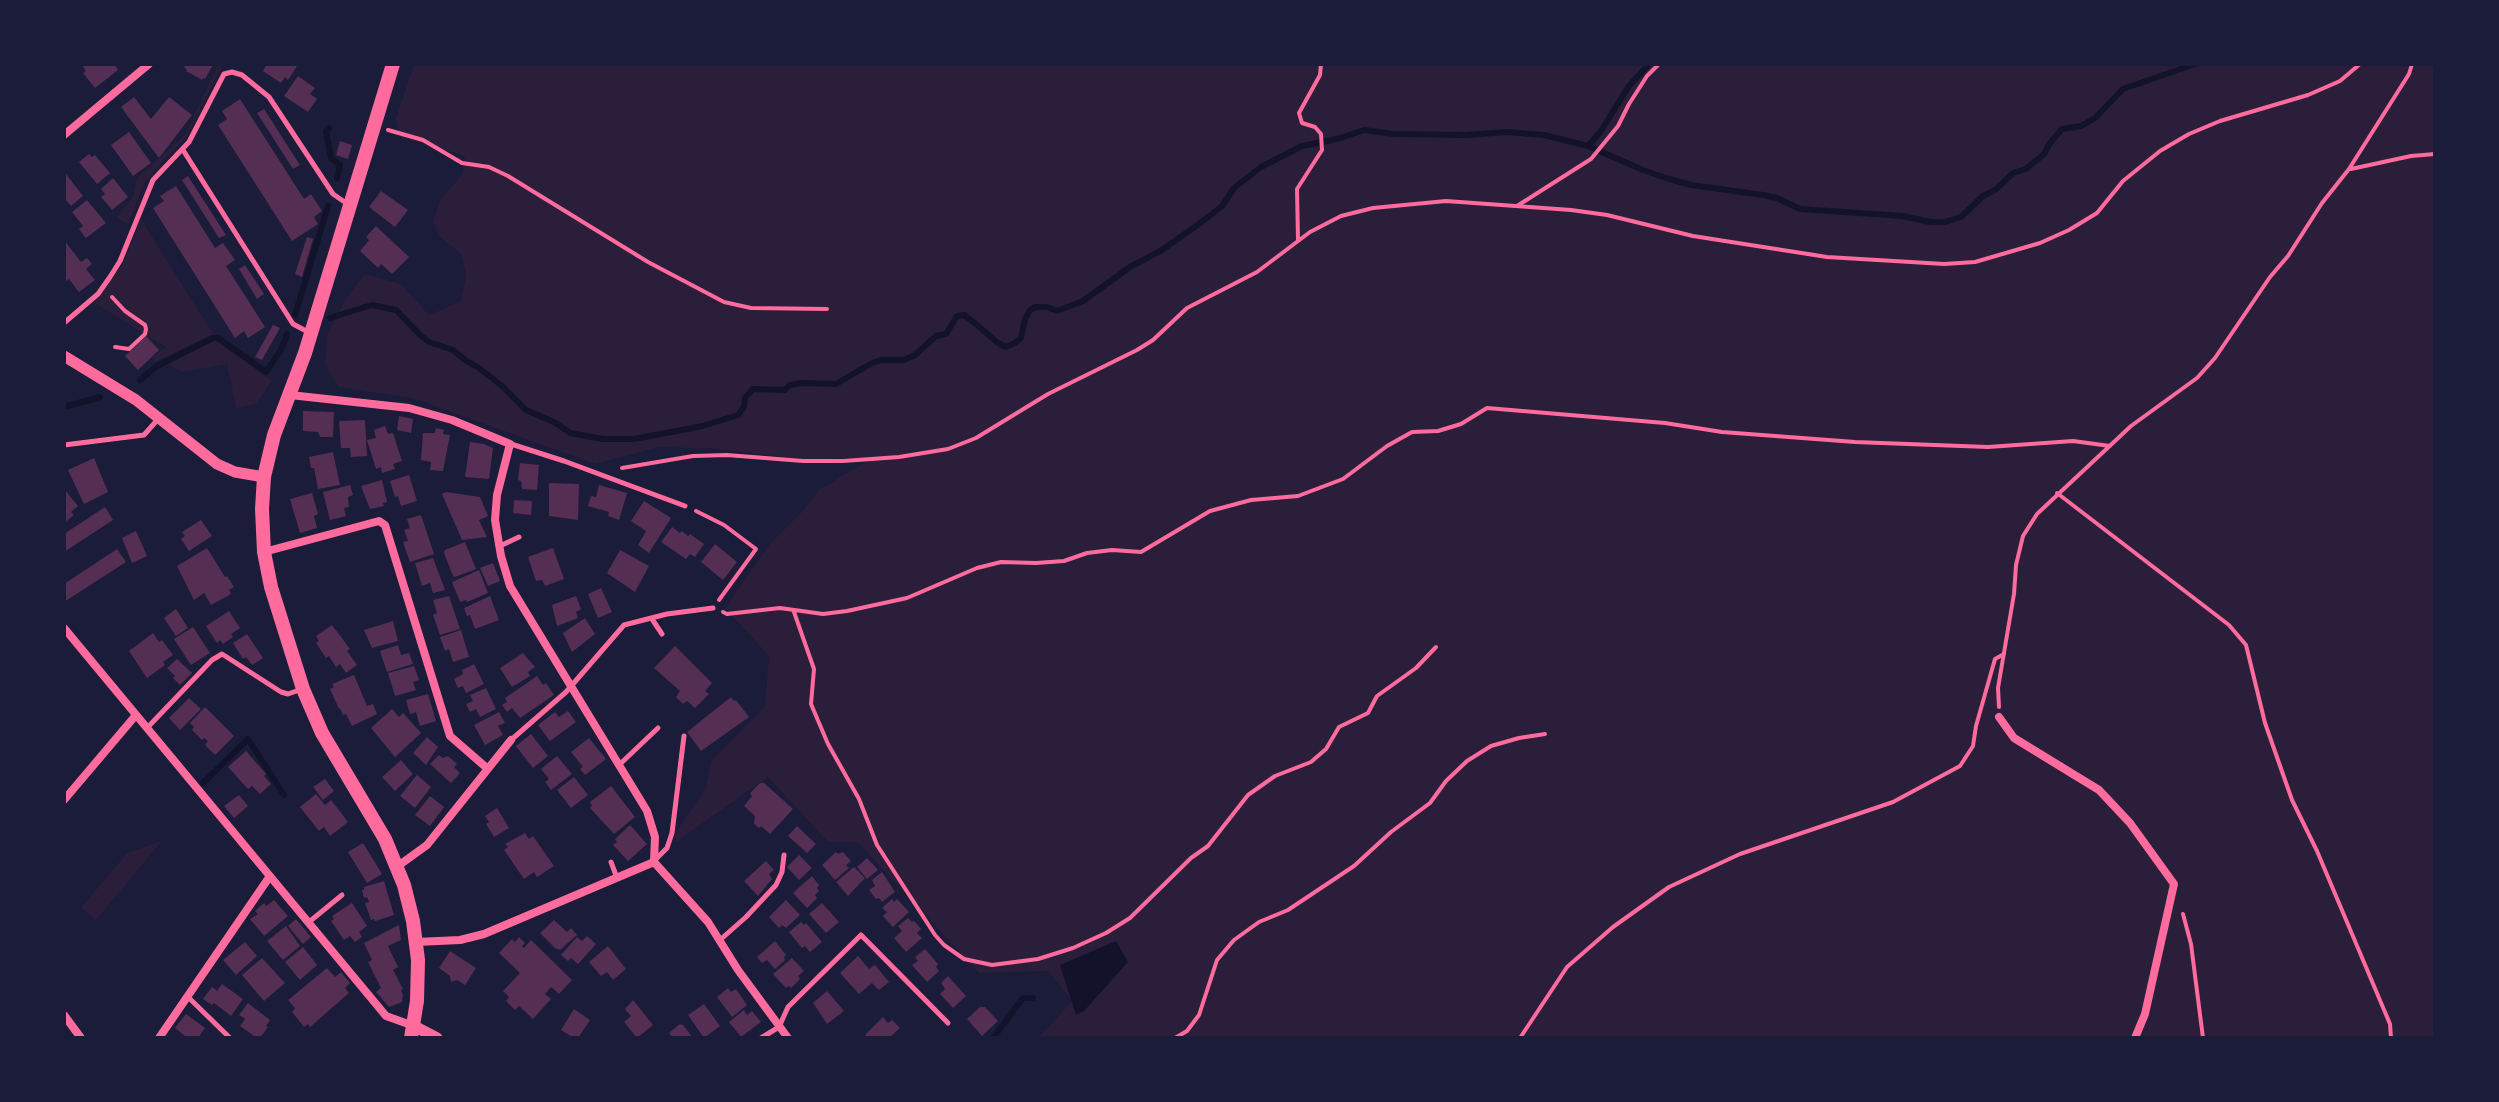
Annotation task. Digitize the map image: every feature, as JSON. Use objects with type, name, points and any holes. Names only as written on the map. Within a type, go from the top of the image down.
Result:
[{"type":"main road","points":[[393,64],[311,333],[274,435],[264,477],[262,509],[264,552],[271,587],[303,689],[322,733],[381,832],[398,866],[409,901],[416,942],[418,986],[412,1032]]},
{"type":"street","points":[[64,135],[149,64]]},
{"type":"street","points":[[64,356],[136,400],[217,464],[235,472],[264,477]]},
{"type":"street","points":[[290,395],[409,408],[452,420],[510,444],[497,495],[495,520],[510,586],[647,811],[655,837],[654,862],[702,915],[788,1038]]},
{"type":"street","points":[[264,552],[379,521],[385,525],[450,736],[488,769]]},
{"type":"street","points":[[64,628],[386,1016],[412,1032],[437,1038]]},
{"type":"street","points":[[64,800],[136,715]]},
{"type":"street","points":[[1999,717],[2014,738],[2099,790],[2130,823],[2174,884],[2145,1014],[2135,1038]]},
{"type":"street","points":[[398,866],[427,845],[511,740]]},
{"type":"street","points":[[416,942],[460,940],[484,934],[654,862]]},
{"type":"street","points":[[159,1038],[270,876]]},
{"type":"street","points":[[64,1015],[81,1038]]},
{"type":"lane","points":[[64,323],[104,285],[120,261],[153,180],[193,137],[224,74],[232,72],[242,75],[269,97],[333,194],[350,206]]},
{"type":"lane","points":[[182,149],[293,324],[311,333]]},
{"type":"lane","points":[[64,445],[144,435],[160,417]]},
{"type":"lane","points":[[510,444],[685,506]]},
{"type":"lane","points":[[500,546],[519,537]]},
{"type":"lane","points":[[511,740],[570,687],[624,625],[667,614],[713,608]]},
{"type":"lane","points":[[652,619],[662,634]]},
{"type":"lane","points":[[147,728],[212,660],[222,654],[281,692],[288,694],[303,689]]},
{"type":"lane","points":[[619,765],[658,728]]},
{"type":"lane","points":[[654,862],[667,848],[672,833],[684,736]]},
{"type":"lane","points":[[720,940],[776,885],[782,872],[784,855]]},
{"type":"lane","points":[[611,862],[617,878]]},
{"type":"lane","points":[[309,923],[342,895]]},
{"type":"lane","points":[[761,1038],[779,1027],[788,1007],[861,935],[948,1023]]},
{"type":"lane","points":[[187,997],[230,1038]]},
{"type":"path","points":[[1298,240],[1297,189],[1322,150],[1321,134],[1315,127],[1302,123],[1299,113],[1320,75],[1321,64]]},
{"type":"path","points":[[1516,207],[1591,159],[1618,126],[1647,76],[1659,64]]},
{"type":"path","points":[[604,476],[618,469],[693,456],[843,461],[948,449],[976,438],[1059,388],[1137,350],[1153,340],[1187,308],[1257,272],[1298,240],[1341,216],[1373,208],[1446,201],[1571,210],[1607,215],[1693,236],[1827,257],[1944,264],[1975,262],[2040,243],[2069,230],[2097,213],[2123,181],[2160,151],[2189,134],[2220,121],[2308,95],[2340,81],[2360,64]]},
{"type":"path","points":[[1999,717],[1998,688],[2023,536],[2037,514],[2057,493],[2131,426],[2197,378],[2215,358],[2349,169],[2409,74],[2412,64]]},
{"type":"path","points":[[386,129],[423,140],[462,163],[489,167],[508,176],[648,262],[724,302],[751,308],[827,309]]},
{"type":"path","points":[[2349,169],[2435,154]]},
{"type":"path","points":[[104,285],[116,302],[146,329],[145,334],[129,349],[115,347]]},
{"type":"path","points":[[685,506],[724,525],[756,549],[713,608],[727,614],[780,608],[823,614],[885,604],[977,568],[1001,562],[1064,561],[1087,553],[1112,550],[1141,552],[1210,511],[1251,500],[1298,496],[1343,479],[1387,446],[1412,432],[1438,431],[1461,424],[1487,408],[1855,442],[1988,447],[2073,441],[2110,446]]},
{"type":"path","points":[[2057,493],[2229,625],[2246,645],[2265,723],[2292,800],[2317,851],[2390,1024],[2391,1038]]},
{"type":"path","points":[[794,612],[814,669],[811,704],[828,744],[859,799],[877,845],[944,945],[964,959],[992,965],[1038,959],[1073,948],[1130,918],[1191,858],[1208,846],[1248,795],[1275,776],[1311,762],[1326,749],[1339,727],[1368,713],[1377,696],[1396,685],[1436,647]]},
{"type":"path","points":[[1520,1038],[1567,967],[1613,927],[1669,887],[1740,854],[1893,802],[1960,766],[1973,746],[1995,659],[2004,654]]},
{"type":"path","points":[[1175,1038],[1187,1031],[1199,1015],[1217,960],[1234,940],[1259,922],[1288,910],[1354,866],[1391,832],[1430,803],[1446,781],[1467,761],[1491,746],[1545,734]]},
{"type":"path","points":[[2182,914],[2191,944],[2203,1038]]},
{"type":"shaded area","points":[[223,64],[186,138],[144,184],[128,225],[117,217],[133,197],[137,178],[185,135],[218,65]]},
{"type":"shaded area","points":[[414,64],[2435,64],[2435,1038],[1038,1038],[1072,1001],[1048,971],[979,973],[858,842],[828,842],[768,777],[676,842],[676,832],[706,788],[711,761],[765,707],[769,656],[725,608],[770,544],[819,490],[874,457],[805,460],[718,449],[659,447],[595,464],[413,398],[338,387],[325,364],[328,333],[345,300],[365,274],[401,284],[429,315],[461,301],[466,275],[461,254],[441,238],[433,222],[440,200],[462,175],[465,156],[400,137],[396,119]]},
{"type":"shaded area","points":[[141,219],[213,334],[155,362],[152,358],[166,347],[95,303],[124,262]]},
{"type":"shaded area","points":[[215,340],[272,381],[256,404],[236,408],[227,364],[182,372],[167,364]]},
{"type":"shaded area","points":[[162,841],[96,920],[81,908],[127,853]]},
{"type":"shaded area","points":[[1116,941],[1128,962],[1084,1011],[1076,1015],[1060,965]]},
{"type":"building","points":[[81,64],[114,64],[118,70],[95,88],[83,73],[86,71]]},
{"type":"building","points":[[186,64],[213,65],[202,80],[186,71]]},
{"type":"building","points":[[267,64],[297,66],[288,80],[285,77],[281,83],[263,71]]},
{"type":"building","points":[[298,76],[315,88],[310,94],[317,99],[308,112],[284,96]]},
{"type":"building","points":[[134,97],[151,119],[169,97],[192,115],[159,158],[121,107]]},
{"type":"building","points":[[240,99],[304,199],[311,194],[322,211],[314,217],[318,224],[292,241],[218,125],[227,119],[222,111]]},
{"type":"building","points":[[264,109],[300,165],[293,169],[257,113]]},
{"type":"building","points":[[129,132],[151,163],[133,176],[111,145]]},
{"type":"building","points":[[340,141],[352,145],[348,159],[336,155]]},
{"type":"building","points":[[89,154],[92,157],[95,155],[110,173],[97,184],[79,162]]},
{"type":"building","points":[[66,174],[83,196],[71,206],[64,198]]},
{"type":"building","points":[[188,176],[226,235],[219,238],[182,180]]},
{"type":"building","points":[[113,178],[128,197],[112,210],[101,197],[105,194],[101,189]]},
{"type":"building","points":[[176,186],[215,248],[223,243],[235,260],[226,266],[265,327],[248,338],[244,331],[235,338],[153,208],[164,201],[160,196]]},
{"type":"building","points":[[381,191],[408,210],[395,227],[369,207]]},
{"type":"building","points":[[87,200],[106,223],[86,238],[79,229],[83,226],[72,212]]},
{"type":"building","points":[[376,226],[409,257],[392,274],[381,264],[378,268],[360,251],[369,240],[366,237]]},
{"type":"building","points":[[307,237],[313,239],[302,277],[295,274]]},
{"type":"building","points":[[64,240],[81,262],[87,258],[92,264],[86,269],[95,280],[79,292],[69,279],[64,283]]},
{"type":"building","points":[[245,265],[264,294],[257,299],[239,269]]},
{"type":"building","points":[[273,325],[280,328],[262,360],[255,357]]},
{"type":"building","points":[[146,336],[159,350],[138,370],[125,356]]},
{"type":"building","points":[[303,411],[334,412],[333,437],[320,437],[318,432],[303,431]]},
{"type":"building","points":[[399,416],[413,419],[411,433],[397,430]]},
{"type":"building","points":[[365,420],[367,456],[351,457],[350,448],[341,448],[339,421]]},
{"type":"building","points":[[385,426],[388,434],[393,433],[402,461],[393,464],[395,469],[382,473],[381,467],[376,469],[367,440],[376,438],[374,430]]},
{"type":"building","points":[[436,428],[450,435],[443,471],[430,470],[431,462],[421,460],[423,433],[435,433]]},
{"type":"building","points":[[470,442],[493,448],[489,479],[465,477]]},
{"type":"building","points":[[333,452],[340,485],[318,489],[309,457]]},
{"type":"building","points":[[94,458],[108,492],[84,504],[68,470]]},
{"type":"building","points":[[520,463],[539,465],[537,490],[522,489],[518,480]]},
{"type":"building","points":[[409,475],[417,501],[401,506],[390,481]]},
{"type":"building","points":[[382,480],[387,502],[383,503],[384,506],[370,509],[361,486]]},
{"type":"building","points":[[549,483],[579,484],[578,520],[549,516]]},
{"type":"building","points":[[350,485],[353,495],[348,497],[349,507],[344,508],[346,516],[330,520],[323,492]]},
{"type":"building","points":[[599,485],[627,493],[619,520],[608,516],[609,512],[588,506],[591,496],[596,497]]},
{"type":"building","points":[[64,489],[78,506],[71,512],[74,515],[64,523]]},
{"type":"building","points":[[312,493],[318,514],[314,516],[317,528],[300,533],[290,499]]},
{"type":"building","points":[[442,494],[480,497],[488,516],[479,520],[487,537],[462,540]]},
{"type":"building","points":[[514,500],[532,501],[531,515],[513,513]]},
{"type":"building","points":[[644,501],[671,518],[649,553],[638,545],[646,531],[631,521]]},
{"type":"building","points":[[105,507],[113,520],[64,552],[64,534]]},
{"type":"building","points":[[421,515],[434,554],[410,562],[403,542],[408,541],[404,530],[410,528],[407,519]]},
{"type":"building","points":[[201,520],[212,536],[189,551],[181,539],[185,536],[182,532]]},
{"type":"building","points":[[672,527],[704,544],[695,557],[690,554],[686,559],[661,542]]},
{"type":"building","points":[[136,531],[147,556],[132,563],[122,538]]},
{"type":"building","points":[[465,542],[476,569],[455,577],[444,553]]},
{"type":"building","points":[[715,544],[737,562],[723,580],[701,562]]},
{"type":"building","points":[[207,548],[234,587],[229,590],[231,594],[211,605],[204,593],[194,600],[177,566]]},
{"type":"building","points":[[553,548],[564,579],[545,586],[542,580],[536,581],[528,557]]},
{"type":"building","points":[[117,549],[126,562],[64,602],[64,584]]},
{"type":"building","points":[[620,550],[649,566],[635,592],[607,573]]},
{"type":"building","points":[[433,558],[445,590],[433,593],[430,583],[422,586],[415,563]]},
{"type":"building","points":[[493,563],[500,581],[488,586],[480,568]]},
{"type":"building","points":[[479,570],[488,593],[460,602],[452,582]]},
{"type":"building","points":[[601,588],[612,612],[598,618],[588,594]]},
{"type":"building","points":[[449,596],[460,629],[440,635],[433,615],[437,613],[433,600]]},
{"type":"building","points":[[490,596],[499,620],[475,629],[464,608]]},
{"type":"building","points":[[576,596],[581,609],[576,612],[578,618],[557,626],[552,605]]},
{"type":"building","points":[[176,609],[188,628],[176,636],[164,618]]},
{"type":"building","points":[[229,611],[240,628],[223,644],[220,640],[217,643],[206,626]]},
{"type":"building","points":[[585,618],[595,634],[572,652],[563,633]]},
{"type":"building","points":[[393,621],[398,641],[372,648],[364,630]]},
{"type":"building","points":[[332,625],[350,649],[347,651],[357,665],[346,673],[340,664],[336,667],[329,656],[326,658],[316,643],[319,641],[316,636]]},
{"type":"building","points":[[193,627],[210,653],[191,665],[174,639]]},
{"type":"building","points":[[461,630],[469,657],[453,662],[449,649],[445,651],[440,637]]},
{"type":"building","points":[[153,633],[173,655],[147,678],[129,651]]},
{"type":"building","points":[[247,634],[263,658],[252,665],[246,657],[243,659],[233,643]]},
{"type":"building","points":[[398,645],[401,655],[409,653],[413,664],[387,672],[380,651]]},
{"type":"building","points":[[675,646],[712,683],[705,691],[709,694],[695,708],[687,701],[683,704],[676,697],[680,691],[654,668]]},
{"type":"building","points":[[523,653],[535,667],[528,672],[530,676],[512,687],[500,668]]},
{"type":"building","points":[[177,659],[192,673],[180,685],[167,668]]},
{"type":"building","points":[[474,664],[484,684],[466,693],[463,686],[458,688],[454,679]]},
{"type":"building","points":[[414,666],[419,680],[413,682],[416,690],[395,696],[388,673]]},
{"type":"building","points":[[354,675],[367,706],[373,704],[377,714],[352,726],[346,714],[343,715],[339,709],[330,689],[334,687],[332,684]]},
{"type":"building","points":[[537,676],[554,695],[520,718],[512,708],[507,712],[502,705],[507,702],[505,698]]},
{"type":"building","points":[[486,688],[496,709],[480,717],[476,709],[470,712],[466,704],[473,701],[470,695]]},
{"type":"building","points":[[428,694],[436,721],[420,726],[416,712],[410,714],[406,700]]},
{"type":"building","points":[[731,697],[749,717],[701,751],[687,732]]},
{"type":"building","points":[[189,698],[201,709],[180,730],[169,718]]},
{"type":"building","points":[[205,707],[234,736],[215,755],[205,745],[208,741],[202,740],[192,730],[194,727],[190,723]]},
{"type":"building","points":[[392,709],[399,717],[403,713],[421,733],[395,757],[371,728]]},
{"type":"building","points":[[568,711],[576,722],[550,741],[538,725],[555,712],[559,717]]},
{"type":"building","points":[[499,712],[505,723],[498,726],[503,735],[485,745],[474,725]]},
{"type":"building","points":[[531,734],[548,756],[533,768],[516,746]]},
{"type":"building","points":[[427,737],[438,747],[426,765],[413,753]]},
{"type":"building","points":[[589,738],[606,759],[585,775],[580,769],[583,767],[571,752]]},
{"type":"building","points":[[246,751],[271,784],[260,794],[252,786],[248,789],[228,767]]},
{"type":"building","points":[[439,755],[443,758],[448,756],[457,764],[454,767],[460,773],[451,783],[430,764]]},
{"type":"building","points":[[557,756],[572,774],[551,790],[545,782],[549,779],[541,769]]},
{"type":"building","points":[[401,760],[413,774],[395,791],[382,777]]},
{"type":"building","points":[[417,775],[431,787],[415,808],[400,796]]},
{"type":"building","points":[[574,777],[588,795],[571,808],[557,790]]},
{"type":"building","points":[[325,779],[334,791],[323,800],[313,787]]},
{"type":"building","points":[[764,783],[793,809],[770,834],[754,824],[755,816],[744,806],[752,796],[750,793]]},
{"type":"building","points":[[611,786],[635,817],[614,834],[590,808],[590,802]]},
{"type":"building","points":[[316,794],[325,805],[331,800],[348,822],[330,836],[324,827],[319,831],[300,807]]},
{"type":"building","points":[[239,795],[248,806],[234,818],[224,806]]},
{"type":"building","points":[[430,796],[444,807],[430,826],[415,815]]},
{"type":"building","points":[[497,808],[509,828],[494,837],[485,816]]},
{"type":"building","points":[[630,825],[647,844],[628,861],[613,845]]},
{"type":"building","points":[[797,826],[816,844],[807,853],[788,836]]},
{"type":"building","points":[[525,833],[529,839],[533,836],[554,866],[537,877],[534,872],[524,879],[504,850],[508,847],[505,844]]},
{"type":"building","points":[[363,843],[382,874],[367,883],[348,852]]},
{"type":"building","points":[[836,852],[843,852],[851,861],[846,865],[849,868],[835,880],[822,865]]},
{"type":"building","points":[[799,855],[812,868],[799,880],[787,867]]},
{"type":"building","points":[[867,858],[878,870],[867,879],[857,867]]},
{"type":"building","points":[[766,861],[774,870],[769,874],[772,879],[758,896],[744,881]]},
{"type":"building","points":[[854,867],[865,878],[848,896],[836,882]]},
{"type":"building","points":[[882,872],[895,892],[882,902],[869,890],[875,886],[872,880]]},
{"type":"building","points":[[812,876],[819,885],[819,891],[815,895],[817,898],[807,908],[793,893]]},
{"type":"building","points":[[384,881],[394,915],[371,920],[365,903],[369,902],[362,890]]},
{"type":"building","points":[[892,899],[894,902],[897,899],[909,912],[893,927],[883,916],[887,912],[882,908]]},
{"type":"building","points":[[274,900],[288,916],[264,936],[250,919],[258,914],[255,911],[264,903],[266,906]]},
{"type":"building","points":[[786,900],[800,915],[786,928],[782,925],[779,928],[769,917]]},
{"type":"building","points":[[352,903],[367,926],[359,932],[362,937],[355,942],[350,936],[344,940],[331,921],[334,919],[332,916]]},
{"type":"building","points":[[822,903],[839,922],[826,933],[809,914]]},
{"type":"building","points":[[908,918],[921,929],[917,933],[922,938],[906,952],[894,938],[902,931],[898,926]]},
{"type":"building","points":[[296,919],[311,937],[303,944],[288,926]]},
{"type":"building","points":[[554,920],[567,932],[571,928],[577,935],[560,950],[540,933]]},
{"type":"building","points":[[801,922],[806,923],[822,942],[810,952],[805,946],[802,948],[789,932]]},
{"type":"building","points":[[399,925],[401,940],[388,946],[398,967],[393,970],[403,995],[402,1002],[389,1007],[376,992],[381,988],[368,962],[372,960],[364,943]]},
{"type":"building","points":[[286,926],[300,946],[283,960],[267,941]]},
{"type":"building","points":[[587,936],[596,944],[578,964],[561,955],[577,937],[582,941]]},
{"type":"building","points":[[519,937],[525,943],[524,948],[531,940],[572,980],[559,994],[551,987],[545,994],[551,999],[533,1019],[519,1006],[515,1010],[506,1001],[509,997],[503,991],[520,973],[499,953],[512,939],[515,942]]},
{"type":"building","points":[[775,941],[786,955],[775,969],[767,960],[762,963],[757,957]]},
{"type":"building","points":[[245,942],[257,956],[236,975],[223,960]]},
{"type":"building","points":[[608,946],[626,969],[613,980],[607,972],[601,976],[589,962]]},
{"type":"building","points":[[303,947],[317,965],[300,980],[285,962]]},
{"type":"building","points":[[925,949],[938,964],[936,967],[939,971],[927,982],[912,965],[918,961],[915,957]]},
{"type":"building","points":[[450,951],[476,968],[465,985],[457,980],[451,982],[450,976],[439,968]]},
{"type":"building","points":[[858,956],[869,969],[875,965],[889,982],[879,990],[872,983],[859,994],[840,973]]},
{"type":"building","points":[[262,958],[285,983],[264,1001],[242,975]]},
{"type":"building","points":[[792,958],[804,971],[791,988],[786,988],[773,974]]},
{"type":"building","points":[[327,968],[335,977],[341,972],[350,983],[345,988],[349,993],[310,1027],[308,1024],[304,1027],[292,1012],[295,1008],[288,1000]]},
{"type":"building","points":[[948,976],[966,996],[953,1008],[940,994],[945,989],[941,983]]},
{"type":"building","points":[[222,984],[243,999],[231,1016],[203,999],[212,987],[217,991]]},
{"type":"building","points":[[728,988],[731,992],[736,989],[747,1005],[732,1017],[717,997]]},
{"type":"building","points":[[827,991],[844,1011],[827,1024],[813,1003]]},
{"type":"building","points":[[633,1000],[653,1025],[637,1038],[624,1022],[631,1016],[625,1009]]},
{"type":"building","points":[[248,1003],[270,1020],[260,1038],[240,1026],[245,1019],[239,1015]]},
{"type":"building","points":[[704,1004],[720,1026],[704,1038],[688,1015]]},
{"type":"building","points":[[980,1007],[985,1007],[998,1021],[982,1036],[967,1019]]},
{"type":"building","points":[[574,1009],[590,1020],[578,1038],[561,1030]]},
{"type":"building","points":[[744,1010],[747,1015],[752,1011],[761,1022],[741,1037],[729,1022]]},
{"type":"building","points":[[186,1014],[205,1028],[198,1038],[183,1038],[185,1036],[175,1028]]},
{"type":"building","points":[[883,1017],[900,1028],[889,1038],[867,1038],[865,1035]]},
{"type":"building","points":[[680,1024],[693,1038],[673,1038],[669,1033]]},
{"type":"waterway","points":[[1588,146],[1629,86],[1649,64]]},
{"type":"waterway","points":[[330,318],[372,305],[396,310],[429,342],[453,350],[479,368],[526,410],[570,433],[603,439],[634,439],[703,426],[738,415],[744,407],[745,398],[753,389],[785,390],[790,385],[801,383],[836,384],[872,363],[904,360],[915,355],[936,336],[946,334],[957,316],[964,315],[1006,347],[1021,338],[1030,310],[1047,307],[1057,311],[1083,301],[1199,224],[1222,206],[1234,188],[1261,167],[1302,146],[1364,130],[1394,134],[1507,132],[1544,135],[1588,146],[1666,178],[1691,185],[1777,198],[1800,209],[1945,222],[1961,217],[2013,173],[2026,169],[2044,154],[2062,129],[2081,126],[2095,118],[2123,89],[2195,64]]},
{"type":"waterway","points":[[329,128],[326,131],[331,158],[340,165],[337,178]]},
{"type":"waterway","points":[[295,315],[328,206]]},
{"type":"waterway","points":[[140,380],[157,366],[213,338],[218,338],[266,372],[281,350],[287,334]]},
{"type":"waterway","points":[[64,407],[100,397]]},
{"type":"waterway","points":[[203,783],[248,739],[284,795]]},
{"type":"waterway","points":[[993,1038],[1023,998],[1033,998]]}]
